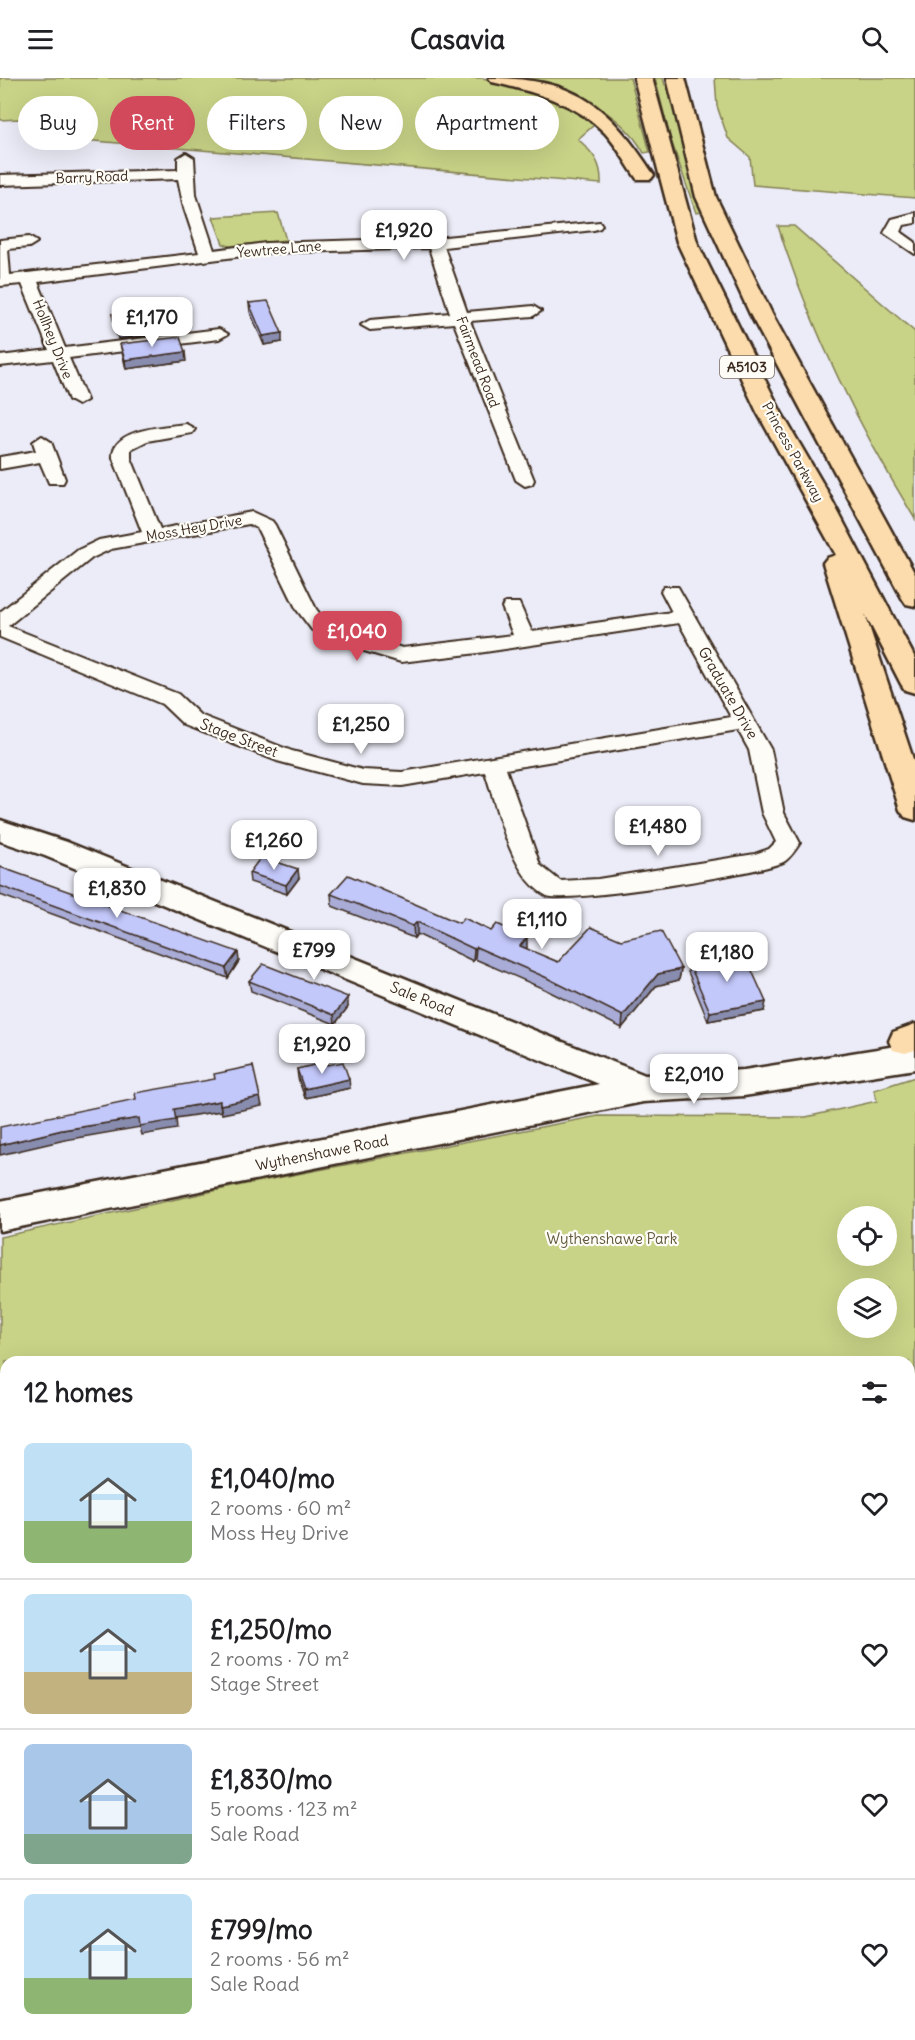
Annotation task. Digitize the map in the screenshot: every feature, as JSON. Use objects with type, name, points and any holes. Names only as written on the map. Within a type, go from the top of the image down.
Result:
[{"type":"highway","points":[[498,78],[564,97],[588,109],[607,124],[644,175],[687,242]]},
{"type":"highway","name":"Princess Parkway","points":[[643,78],[687,242],[769,412],[814,489],[915,684]]},
{"type":"highway","name":"A5103","points":[[676,78],[706,197],[761,314],[915,597]]},
{"type":"highway","points":[[732,209],[761,314]]},
{"type":"highway","points":[[814,489],[862,652],[915,810]]},
{"type":"highway","points":[[857,491],[915,561]]},
{"type":"main road","name":"Sale Road","points":[[0,830],[56,849],[644,1089]]},
{"type":"main road","name":"Wythenshawe Road","points":[[0,1216],[644,1089],[744,1083],[801,1066],[913,1043]]},
{"type":"street","points":[[186,156],[184,174],[208,256]]},
{"type":"street","name":"Barry Road","points":[[0,180],[184,174]]},
{"type":"street","points":[[915,218],[898,222],[892,233],[915,248]]},
{"type":"street","name":"Yewtree Lane","points":[[1,281],[310,244],[435,243],[594,225]]},
{"type":"street","points":[[1,281],[0,247],[29,242]]},
{"type":"street","name":"Fairmead Road","points":[[435,243],[460,316],[525,480]]},
{"type":"street","name":"Hollhey Drive","points":[[28,279],[78,400]]},
{"type":"street","points":[[370,325],[533,310]]},
{"type":"street","points":[[0,360],[219,334]]},
{"type":"street","points":[[153,536],[122,458],[122,448],[127,442],[146,436],[186,429]]},
{"type":"street","points":[[0,464],[45,449],[56,479]]},
{"type":"street","name":"Moss Hey Drive","points":[[0,622],[85,554],[106,544],[252,518],[265,525],[307,610],[319,626],[361,643],[401,655],[525,640],[684,616]]},
{"type":"street","name":"Graduate Drive","points":[[493,764],[530,869],[555,890],[598,887],[758,862],[777,855],[788,843],[773,813],[760,750],[671,591]]},
{"type":"street","points":[[512,607],[525,640]]},
{"type":"street","name":"Stage Street","points":[[0,630],[170,699],[192,720],[285,756],[363,777],[402,779],[743,722]]},
{"type":"green space","points":[[0,78],[483,78],[542,96],[415,96],[415,150],[559,150],[559,102],[594,125],[578,139],[598,164],[601,184],[195,150],[195,96],[110,96],[110,142],[98,141],[98,96],[18,96],[18,119],[0,120]]},
{"type":"green space","points":[[522,78],[630,78],[650,152],[644,153],[634,138],[607,113],[574,95]]},
{"type":"green space","points":[[655,78],[663,78],[665,85],[670,85],[704,212],[696,213],[670,137]]},
{"type":"green space","points":[[715,78],[915,78],[915,198],[753,185],[750,157],[728,138],[717,106]]},
{"type":"green space","points":[[278,213],[286,240],[230,246],[223,244],[213,217]]},
{"type":"green space","points":[[778,226],[794,226],[915,332],[915,519],[855,413],[805,302]]},
{"type":"green space","name":"Wythenshawe Park","points":[[915,1077],[915,1356],[0,1356],[0,1237],[251,1183],[598,1116],[806,1117],[877,1101],[874,1090]]},
{"type":"building","points":[[268,301],[282,333],[263,336],[249,303]]},
{"type":"building","points":[[170,307],[175,323],[116,330],[112,314]]},
{"type":"building","points":[[180,337],[185,352],[125,360],[120,344]]},
{"type":"building","points":[[261,857],[298,869],[286,885],[249,873]]},
{"type":"building","points":[[0,867],[238,952],[226,968],[0,886]]},
{"type":"building","points":[[348,875],[459,923],[464,918],[491,931],[497,924],[527,937],[520,946],[558,962],[591,927],[621,940],[661,931],[681,969],[658,974],[623,1016],[545,977],[476,947],[474,949],[417,922],[413,926],[331,894]]},
{"type":"building","points":[[744,953],[766,1002],[710,1012],[689,963]]},
{"type":"building","points":[[263,964],[348,997],[334,1015],[249,981]]},
{"type":"building","points":[[326,1062],[327,1065],[343,1062],[349,1079],[304,1089],[297,1069]]},
{"type":"building","points":[[253,1066],[260,1097],[220,1105],[220,1101],[174,1109],[176,1120],[140,1126],[139,1118],[62,1130],[0,1145],[0,1127],[136,1099],[135,1093],[215,1079],[214,1074]]}]
